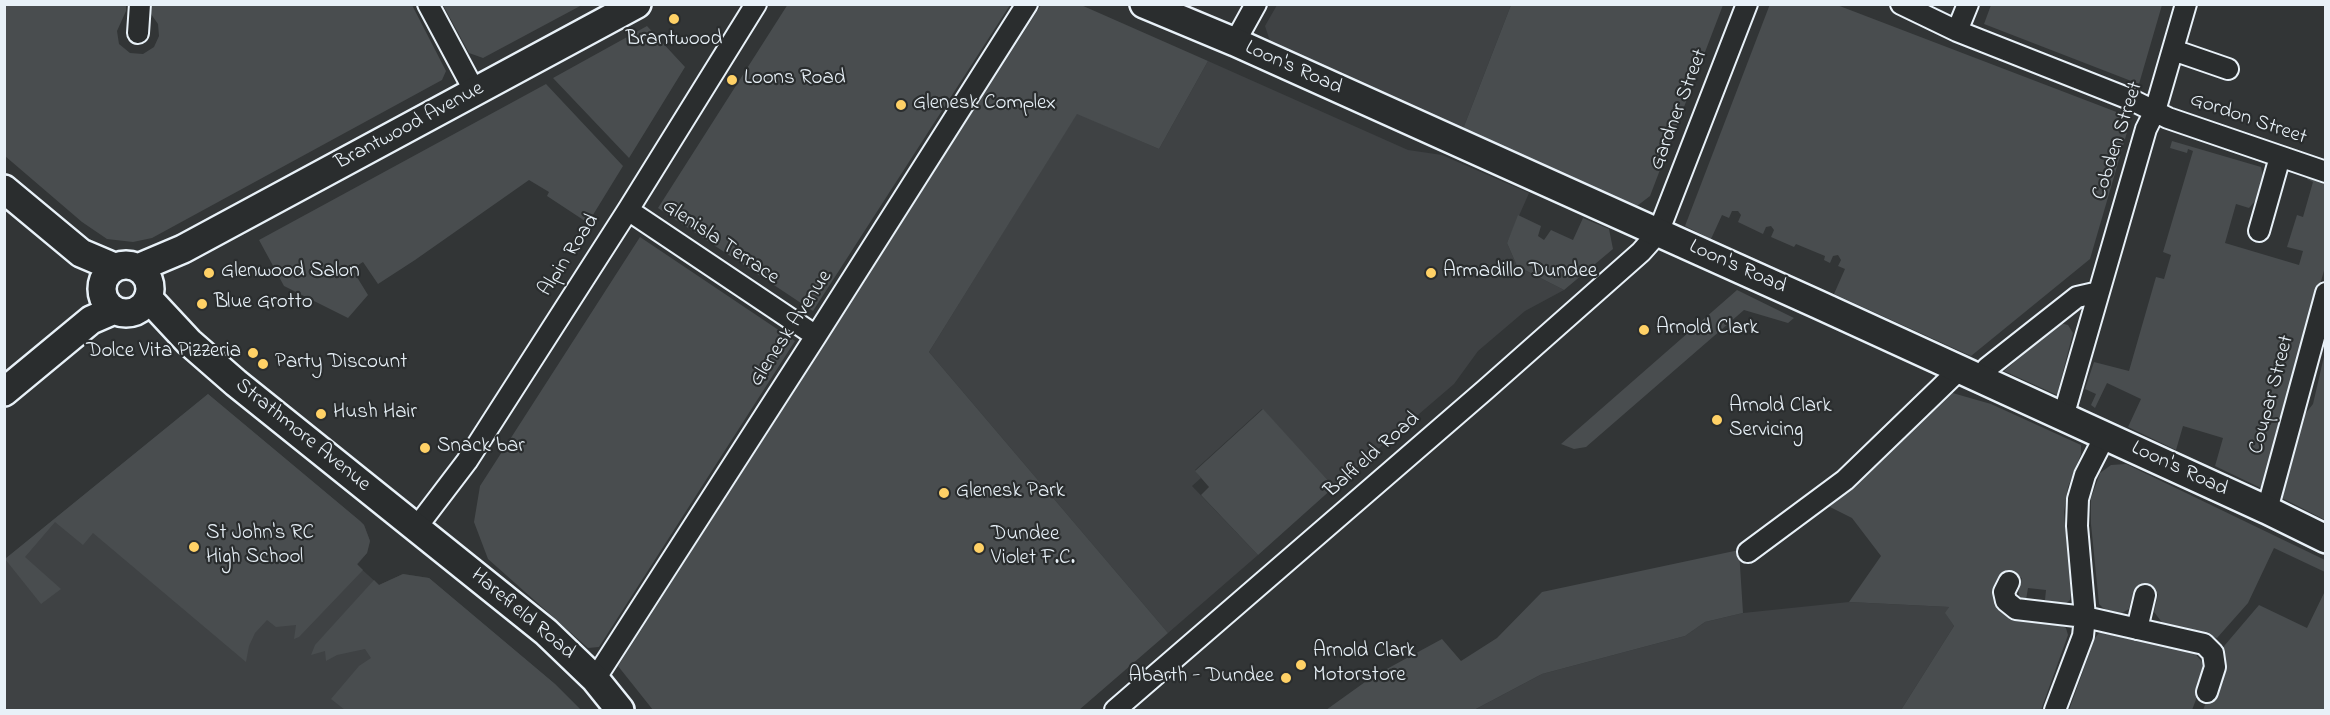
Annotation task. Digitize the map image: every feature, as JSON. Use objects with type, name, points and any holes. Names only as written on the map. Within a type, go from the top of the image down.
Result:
[{"type":"street","points":[[138,33],[140,4]]},
{"type":"street","points":[[428,4],[475,92]]},
{"type":"street","name":"Brantwood Avenue","points":[[4,392],[121,294],[183,249],[637,4]]},
{"type":"street","name":"Alpin Road","points":[[416,528],[467,461],[628,210],[756,4]]},
{"type":"street","name":"Glenesk Avenue","points":[[594,679],[1027,4]]},
{"type":"street","name":"Loon's Road","points":[[1144,4],[1235,42],[1971,374],[2325,539]]},
{"type":"street","points":[[1235,42],[1256,4]]},
{"type":"street","name":"Gardner Street","points":[[1658,233],[1747,4]]},
{"type":"street","name":"Gordon Street","points":[[1901,4],[1957,31],[2168,118],[2325,172]]},
{"type":"street","points":[[1957,31],[1968,4]]},
{"type":"street","name":"Cobden Street","points":[[2063,417],[2146,129],[2155,111],[2186,4]]},
{"type":"street","points":[[2173,50],[2228,69]]},
{"type":"street","points":[[2259,231],[2280,157]]},
{"type":"street","name":"Strathmore Avenue","points":[[4,189],[81,253],[121,294],[189,342],[236,383],[416,528]]},
{"type":"street","name":"Glenisla Terrace","points":[[628,210],[816,336]]},
{"type":"street","name":"Balfield Road","points":[[1115,711],[1485,390],[1641,252],[1658,233]]},
{"type":"street","points":[[1748,552],[1845,480],[1971,374],[1987,368],[2077,297],[2099,292]]},
{"type":"street","name":"Coupar Street","points":[[2267,510],[2325,293]]},
{"type":"street","points":[[2055,711],[2083,636],[2085,617],[2077,526],[2078,499],[2085,475],[2105,436]]},
{"type":"street","name":"Harefield Road","points":[[416,528],[546,632],[594,679],[620,711]]},
{"type":"street","points":[[2009,582],[2004,592],[2006,602],[2016,609],[2085,617],[2204,644],[2213,653],[2216,667],[2207,692]]},
{"type":"street","points":[[2137,629],[2145,595]]},
{"type":"shaded area","points":[[5,4],[126,5],[126,11],[117,31],[119,44],[130,53],[143,54],[154,47],[159,36],[158,24],[151,14],[152,5],[412,5],[446,71],[442,80],[152,238],[133,242],[107,239],[82,222],[5,156]]},
{"type":"shaded area","points":[[788,4],[1010,5],[813,311],[658,208]]},
{"type":"shaded area","points":[[1770,4],[1837,5],[2127,116],[2130,122],[2090,259],[1971,356],[1834,294],[1845,269],[1838,266],[1841,260],[1838,255],[1833,256],[1830,263],[1824,260],[1825,256],[1771,237],[1774,230],[1771,226],[1766,227],[1763,234],[1738,222],[1741,215],[1738,211],[1732,211],[1729,218],[1722,215],[1711,239],[1685,226]]},
{"type":"shaded area","points":[[1991,4],[2162,5],[2139,84],[1984,24]]},
{"type":"shaded area","points":[[443,5],[582,5],[483,58],[469,53]]},
{"type":"shaded area","points":[[1041,5],[1081,5],[1208,61],[1159,149],[1077,114],[929,352],[1168,633],[1079,710],[653,710],[618,666]]},
{"type":"shaded area","points":[[1277,5],[1511,5],[1463,129],[1270,41],[1265,26]]},
{"type":"shaded area","points":[[1511,5],[1723,5],[1650,196],[1637,206],[1463,129]]},
{"type":"shaded area","points":[[647,26],[685,67],[629,158],[553,78]]},
{"type":"shaded area","points":[[1208,61],[1408,150],[1442,155],[1529,193],[1507,243],[1517,266],[1564,290],[1525,311],[1478,351],[1454,384],[1334,487],[1262,409],[1195,470],[1201,478],[1192,486],[1258,555],[1168,633],[929,352],[1077,113],[1159,149]]},
{"type":"shaded area","points":[[546,84],[623,166],[588,223],[547,196],[549,192],[529,180],[378,284],[363,262],[352,269],[368,295],[348,318],[284,286],[259,240]]},
{"type":"shaded area","points":[[2172,141],[2261,167],[2263,177],[2256,200],[2249,208],[2236,204],[2225,243],[2299,265],[2303,251],[2287,247],[2297,215],[2303,217],[2313,182],[2307,179],[2308,176],[2325,181],[2325,267],[2263,489],[2215,466],[2223,438],[2183,426],[2176,450],[2128,427],[2141,399],[2107,383],[2095,408],[2091,405],[2096,394],[2085,389],[2094,362],[2129,371],[2156,277],[2164,279],[2171,255],[2163,252],[2193,151],[2188,149],[2187,153],[2170,148]]},
{"type":"shaded area","points":[[1518,215],[1541,226],[1538,236],[1544,240],[1551,230],[1573,240],[1583,218],[1609,229],[1613,249],[1564,290],[1517,266],[1507,243]]},
{"type":"shaded area","points":[[640,237],[795,341],[599,647],[588,648],[488,559],[474,522],[480,486]]},
{"type":"shaded area","points":[[1737,290],[1794,318],[1788,323],[1744,310],[1586,447],[1574,449],[1561,444]]},
{"type":"shaded area","points":[[2060,323],[2068,325],[2073,333],[2057,395],[2004,371]]},
{"type":"shaded area","points":[[2325,352],[2325,520],[2280,497],[2298,423],[2313,404]]},
{"type":"shaded area","points":[[1949,392],[1991,404],[2081,445],[2081,454],[2068,487],[2064,512],[2070,600],[2065,604],[2045,600],[2046,590],[2028,588],[2026,600],[2020,599],[2018,589],[2022,578],[2001,575],[1995,587],[1994,597],[1998,609],[2009,618],[2059,624],[2066,628],[2068,635],[2041,710],[1901,710],[1954,626],[1945,613],[1949,607],[1849,602],[1881,556],[1852,518],[1826,505]]},
{"type":"shaded area","name":"St John's RC High School","points":[[208,394],[364,525],[370,541],[367,553],[357,565],[379,585],[403,574],[429,578],[555,684],[581,710],[5,710],[5,559]]},
{"type":"shaded area","points":[[208,394],[360,521],[370,541],[367,553],[357,564],[363,570],[299,637],[294,639],[296,625],[276,627],[267,620],[255,633],[249,646],[246,662],[93,533],[83,545],[55,522],[25,557],[61,589],[41,604],[5,559]]},
{"type":"shaded area","points":[[1263,409],[1334,487],[1258,555],[1201,495],[1209,487],[1195,471]]},
{"type":"shaded area","points":[[2126,464],[2325,560],[2325,572],[2274,548],[2248,603],[2217,638],[2164,625],[2154,612],[2158,594],[2134,589],[2129,609],[2122,613],[2112,613],[2099,604],[2091,524],[2091,498],[2100,473],[2111,465]]},
{"type":"shaded area","points":[[1739,550],[1743,613],[1705,622],[1685,636],[1542,674],[1474,710],[1326,710],[1372,677],[1442,639],[1461,661],[1497,638],[1542,592]]},
{"type":"shaded area","points":[[403,574],[429,578],[555,684],[581,710],[345,710],[331,699],[359,666],[371,658],[365,649],[337,655],[326,661],[325,651],[311,655],[315,645],[374,580],[379,585]]},
{"type":"shaded area","points":[[2325,591],[2325,710],[2203,710],[2222,662],[2219,652],[2259,605],[2307,628]]},
{"type":"shaded area","points":[[1849,602],[1949,607],[1946,614],[1954,626],[1901,710],[1474,710],[1542,674],[1685,636],[1705,622],[1743,613]]},
{"type":"shaded area","points":[[2105,631],[2193,651],[2203,663],[2205,676],[2192,710],[2069,710],[2095,638],[2099,633]]},
{"type":"place","name":"Brantwood","points":[[674,19]]},
{"type":"place","name":"Loons Road","points":[[732,80]]},
{"type":"place","name":"Glenesk Complex","points":[[901,105]]},
{"type":"place","name":"Glenwood Salon","points":[[209,273]]},
{"type":"place","name":"Armadillo Dundee","points":[[1431,273]]},
{"type":"place","name":"Blue Grotto","points":[[202,304]]},
{"type":"place","name":"Arnold Clark","points":[[1644,330]]},
{"type":"place","name":"Dolce Vita Pizzeria","points":[[253,353]]},
{"type":"place","name":"Party Discount","points":[[263,364]]},
{"type":"place","name":"Hush Hair","points":[[321,414]]},
{"type":"place","name":"Arnold Clark Servicing","points":[[1717,420]]},
{"type":"place","name":"Snack bar","points":[[425,448]]},
{"type":"place","name":"Glenesk Park","points":[[944,493]]},
{"type":"place","name":"St John's RC High School","points":[[194,547]]},
{"type":"place","name":"Dundee Violet F.C.","points":[[979,548]]},
{"type":"place","name":"Arnold Clark Motorstore","points":[[1301,665]]},
{"type":"place","name":"Abarth - Dundee","points":[[1286,678]]}]
